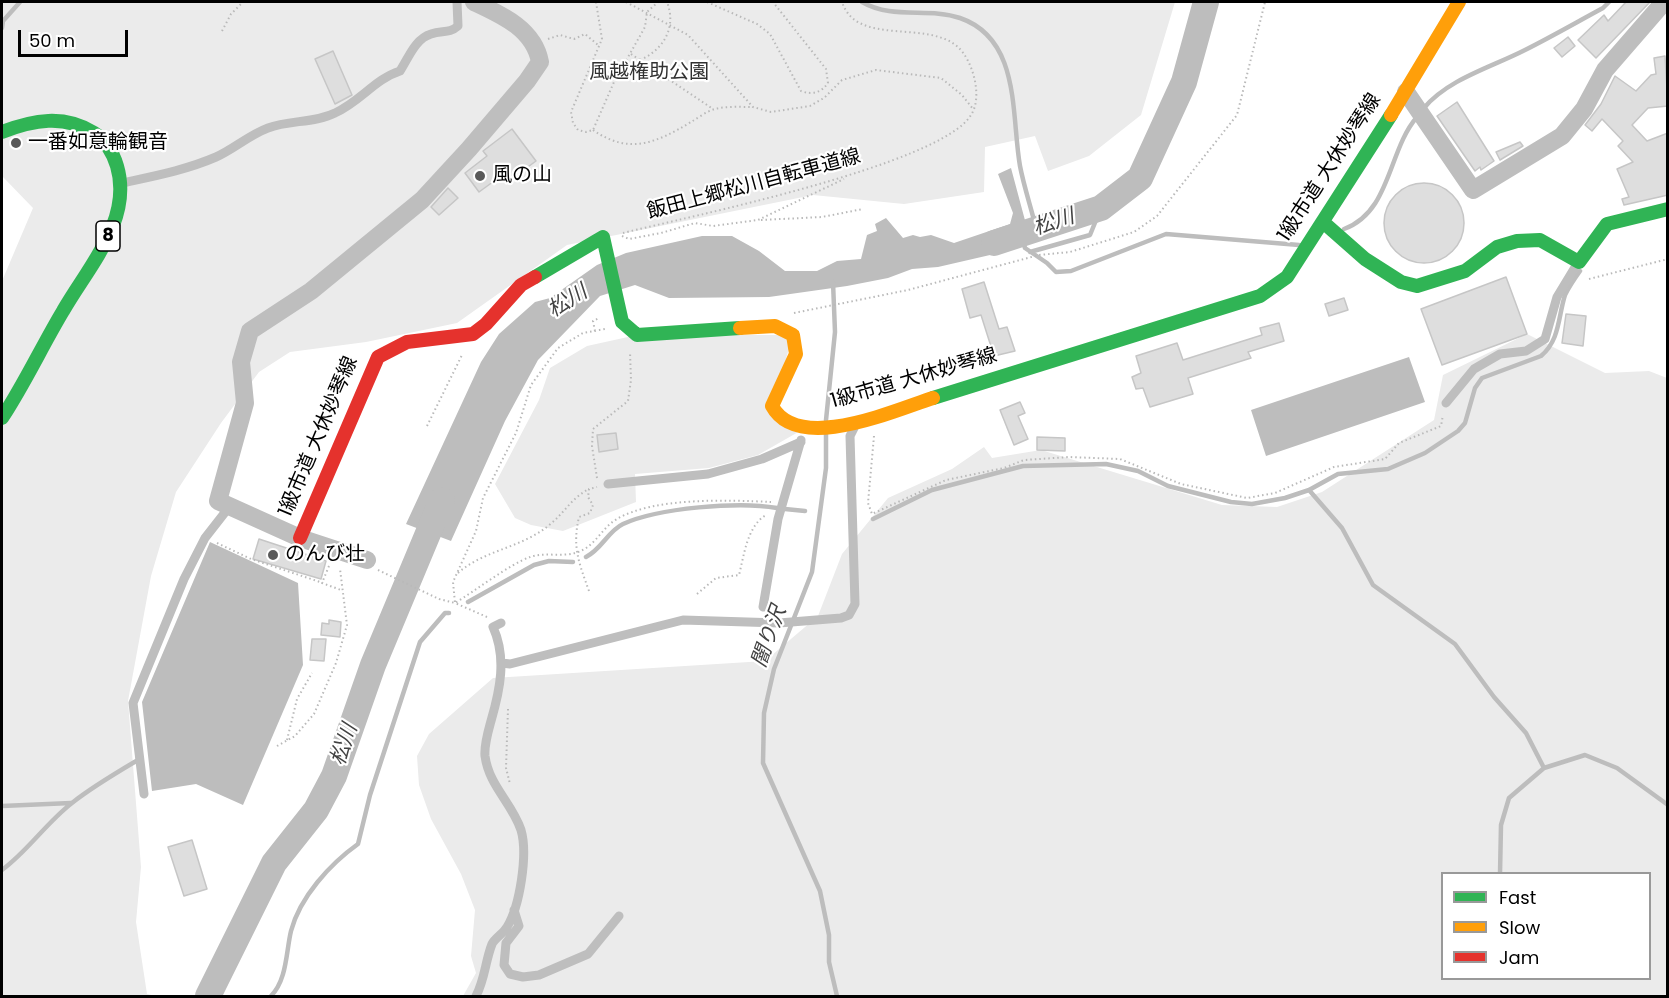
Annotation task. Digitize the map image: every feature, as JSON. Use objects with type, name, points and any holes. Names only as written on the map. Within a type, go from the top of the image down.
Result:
[{"type":"street","points":[[230,506],[218,501],[245,403],[241,362],[250,331],[311,291],[422,200],[527,81],[540,62],[531,36],[474,2]]},
{"type":"street","name":"1級市道 大休妙琴線","points":[[230,506],[300,538],[378,357],[407,342],[473,334],[486,324],[521,285],[542,270],[603,237],[621,322],[637,335],[775,326],[793,335],[796,354],[772,406],[775,414],[786,422],[813,427],[840,427],[880,416],[1260,297],[1287,277],[1410,98],[1460,2]]},
{"type":"street","points":[[1410,98],[1428,120],[1473,190],[1562,136],[1584,109],[1605,70],[1663,3]]},
{"type":"street","points":[[2,132],[34,120],[62,120],[82,125],[108,146],[122,183]]},
{"type":"street","name":"8","points":[[2,418],[41,353],[63,310],[105,243],[120,202],[122,183]]},
{"type":"street","points":[[1322,227],[1401,282],[1417,286],[1465,272],[1497,247],[1517,241],[1540,240],[1560,249],[1579,262],[1600,230],[1607,224],[1668,209]]},
{"type":"street","points":[[300,538],[367,560]]},
{"type":"lane","points":[[122,183],[163,174],[215,157],[270,127],[333,115],[349,106],[389,75],[400,71],[419,40],[432,33],[451,32],[458,26],[457,2]]},
{"type":"lane","points":[[1446,403],[1474,369],[1500,354],[1526,351],[1545,339],[1557,297],[1579,262]]},
{"type":"lane","points":[[502,663],[510,664],[682,620],[779,622],[841,618],[849,615],[855,604],[850,436],[859,422]]},
{"type":"lane","points":[[763,607],[778,519],[801,442],[813,427]]},
{"type":"lane","points":[[609,484],[708,474],[762,459],[801,442]]},
{"type":"lane","points":[[144,794],[133,703],[184,579],[205,538],[230,506]]},
{"type":"lane","points":[[476,996],[484,981],[492,943],[506,929],[514,910],[524,857],[521,830],[497,791],[485,756],[487,736],[501,683],[502,663],[494,627],[501,623]]},
{"type":"lane","points":[[514,910],[519,926],[506,943],[504,965],[510,974],[523,977],[538,975],[588,954],[619,916]]},
{"type":"path","points":[[222,31],[231,14],[243,2]]},
{"type":"path","points":[[596,2],[601,24],[599,45],[571,112],[573,123],[578,130],[586,132],[593,130],[621,145],[637,144],[662,137],[713,110],[753,107],[771,112],[810,106],[824,98],[842,80],[876,70],[941,78],[962,94],[973,109]]},
{"type":"path","points":[[626,2],[688,35],[753,107]]},
{"type":"path","points":[[593,130],[645,27],[647,12],[658,2]]},
{"type":"path","points":[[640,60],[656,54],[668,38],[668,2]]},
{"type":"path","points":[[707,2],[757,24],[770,34],[801,91],[809,94],[820,91],[828,83],[826,69],[773,2]]},
{"type":"path","points":[[843,2],[846,12],[863,25],[939,36],[958,48],[969,66],[977,88],[973,109]]},
{"type":"path","points":[[829,307],[908,290],[1039,255],[1070,252],[1134,232],[1156,216],[1237,115],[1265,2]]},
{"type":"path","points":[[537,49],[551,36],[560,35],[574,39],[585,34],[599,45]]},
{"type":"path","points":[[630,53],[713,110]]},
{"type":"path","name":"飯田上郷松川自転車道線","points":[[758,220],[713,226],[695,223],[629,239],[617,234],[850,177],[949,135],[972,114],[973,109]]},
{"type":"path","points":[[758,220],[850,177]]},
{"type":"path","points":[[758,220],[822,217],[863,209]]},
{"type":"path","points":[[1587,279],[1668,259]]},
{"type":"path","points":[[595,331],[593,321],[598,318]]},
{"type":"path","points":[[455,603],[453,582],[476,531],[483,498],[516,433],[531,385],[558,348],[583,333],[608,329]]},
{"type":"path","points":[[427,426],[473,334]]},
{"type":"path","points":[[457,574],[469,564],[527,539],[549,526],[576,496],[598,486],[592,446],[593,429],[628,401],[631,380],[630,349]]},
{"type":"path","points":[[880,416],[875,432],[868,503],[872,514],[946,480],[1004,468],[1024,460],[1069,457],[1120,459],[1181,484],[1247,498],[1275,493],[1334,467],[1385,459],[1399,442],[1441,426],[1446,403]]},
{"type":"path","points":[[589,591],[575,553],[579,517],[590,513],[593,505],[588,497],[590,489]]},
{"type":"path","points":[[455,603],[530,557],[575,553],[590,546],[617,519],[655,507],[714,500],[783,503]]},
{"type":"path","points":[[698,594],[716,578],[739,575],[748,538],[758,520],[773,514],[778,519]]},
{"type":"path","points":[[205,538],[251,559],[341,590]]},
{"type":"path","points":[[277,746],[296,736],[315,714],[336,663],[348,625],[346,600],[341,590],[339,564],[344,552]]},
{"type":"path","points":[[382,573],[439,599],[455,603],[501,623]]},
{"type":"path","points":[[287,740],[297,699],[312,673]]},
{"type":"path","points":[[503,709],[508,705],[506,768],[511,788]]},
{"type":"green space","name":"風越権助公園","points":[[2,2],[1175,2],[1141,115],[1089,156],[1048,171],[1035,136],[985,147],[984,192],[904,204],[813,195],[567,245],[457,323],[366,342],[290,352],[259,372],[221,423],[176,492],[151,576],[128,701],[141,867],[136,922],[147,994],[156,996],[2,996],[2,281],[33,208],[2,176]]},
{"type":"green space","points":[[1527,334],[1605,373],[1649,371],[1667,378],[1667,996],[463,996],[476,973],[471,956],[475,910],[461,874],[431,819],[419,785],[417,756],[429,734],[493,678],[765,661],[818,616],[842,554],[888,498],[952,469],[984,447],[992,458],[1041,450],[1222,505],[1277,507],[1322,492],[1434,420],[1443,375]]},
{"type":"green space","points":[[637,335],[793,335],[772,406],[807,427],[758,455],[709,468],[635,474],[636,502],[563,531],[531,525],[515,518],[495,484],[539,400],[550,368],[587,346]]},
{"type":"water","points":[[1011,168],[1030,239],[1003,252],[938,267],[912,269],[888,278],[847,286],[769,297],[669,298],[635,285],[600,296],[538,360],[505,421],[451,541],[406,524],[481,362],[499,334],[535,302],[550,298],[597,265],[626,253],[702,236],[732,236],[759,251],[785,271],[817,271],[837,261],[861,259],[867,235],[877,231],[875,224],[886,218],[903,238],[913,235],[920,237],[931,235],[954,243],[1010,224],[1013,213],[998,174]]},
{"type":"water","points":[[1409,357],[1425,402],[1266,456],[1251,410]]},
{"type":"water","points":[[210,542],[298,583],[303,665],[243,805],[196,784],[152,791],[142,702]]},
{"type":"building","points":[[1626,2],[1650,2],[1596,58],[1578,40],[1604,15],[1608,21]]},
{"type":"building","points":[[1568,37],[1575,46],[1562,57],[1554,48]]},
{"type":"building","points":[[333,51],[352,95],[335,104],[315,59]]},
{"type":"building","points":[[1665,56],[1668,106],[1648,108],[1632,125],[1647,141],[1668,133],[1668,195],[1624,205],[1622,199],[1629,197],[1617,169],[1633,162],[1618,146],[1623,141],[1602,119],[1592,131],[1585,125],[1601,104],[1615,76],[1636,91],[1651,75],[1656,74],[1654,58]]},
{"type":"building","points":[[1457,102],[1494,161],[1481,170],[1480,167],[1475,171],[1437,116]]},
{"type":"building","points":[[512,129],[536,161],[506,183],[501,176],[479,192],[465,173],[487,156],[483,151]]},
{"type":"building","points":[[1520,142],[1523,146],[1500,160],[1496,152]]},
{"type":"building","points":[[1424,183],[1439,186],[1452,195],[1461,208],[1464,223],[1461,238],[1452,251],[1439,260],[1424,263],[1409,260],[1396,251],[1387,238],[1384,223],[1387,208],[1396,195],[1409,186]]},
{"type":"building","points":[[448,188],[458,198],[439,215],[431,207]]},
{"type":"building","points":[[1506,277],[1527,334],[1442,365],[1421,309]]},
{"type":"building","points":[[984,282],[999,329],[1007,327],[1015,351],[994,356],[981,315],[970,318],[962,289]]},
{"type":"building","points":[[1344,298],[1348,310],[1329,316],[1325,304]]},
{"type":"building","points":[[1566,314],[1586,316],[1583,346],[1562,343]]},
{"type":"building","points":[[1279,323],[1284,341],[1248,352],[1251,358],[1188,378],[1193,394],[1150,407],[1143,388],[1136,389],[1132,377],[1141,373],[1136,356],[1177,343],[1183,360],[1262,335],[1260,328]]},
{"type":"building","points":[[1020,402],[1025,413],[1018,416],[1028,439],[1014,445],[1000,410]]},
{"type":"building","points":[[616,433],[618,449],[599,452],[597,435]]},
{"type":"building","points":[[1037,437],[1065,438],[1065,451],[1037,450]]},
{"type":"building","points":[[259,539],[326,561],[321,579],[253,559]]},
{"type":"building","points":[[329,620],[341,622],[340,637],[321,635],[322,623],[329,624]]},
{"type":"building","points":[[312,639],[326,639],[324,661],[310,660]]},
{"type":"building","points":[[192,840],[207,889],[184,896],[168,847]]},
{"type":"waterway","points":[[2,28],[3,21],[20,2]]},
{"type":"waterway","points":[[862,2],[886,11],[936,13],[960,18],[980,28],[994,43],[1010,81],[1020,166],[1036,228]]},
{"type":"waterway","name":"松川","points":[[994,243],[1101,208],[1140,178],[1184,82],[1206,2]]},
{"type":"waterway","points":[[1424,108],[1445,89],[1458,81],[1544,40],[1603,8],[1609,2]]},
{"type":"waterway","points":[[1344,229],[1359,221],[1371,209],[1380,195],[1407,131],[1417,117]]},
{"type":"waterway","points":[[1030,252],[1090,235],[1101,208]]},
{"type":"waterway","points":[[1022,238],[1025,248],[1056,272],[1071,271],[1166,234],[1299,245]]},
{"type":"waterway","points":[[873,519],[932,490],[1023,466],[1106,464],[1138,471],[1168,486],[1231,502],[1252,504],[1285,498],[1309,490],[1338,474],[1388,469],[1425,453],[1458,431],[1465,423],[1475,388],[1482,378],[1541,356],[1547,350],[1558,328],[1565,295],[1580,271]]},
{"type":"waterway","name":"闇り沢","points":[[826,420],[835,332],[833,282]]},
{"type":"waterway","name":"闇り沢","points":[[826,434],[826,468],[812,572],[774,669],[764,713],[763,763],[820,891],[829,935],[829,962],[837,996]]},
{"type":"waterway","points":[[1309,490],[1342,528],[1373,585],[1455,644],[1494,697],[1526,733],[1544,768]]},
{"type":"waterway","name":"松川","points":[[208,996],[274,863],[316,810],[334,776],[373,665],[442,500]]},
{"type":"waterway","points":[[586,557],[592,554],[618,527],[638,518],[699,507],[742,505],[777,508]]},
{"type":"waterway","points":[[785,509],[805,511]]},
{"type":"waterway","points":[[468,602],[534,565],[549,561],[573,562]]},
{"type":"waterway","points":[[271,996],[283,974],[291,931],[301,906],[327,871],[358,844],[370,795],[420,642],[445,613],[449,613]]},
{"type":"waterway","points":[[1500,872],[1501,825],[1509,798],[1544,768],[1585,755],[1617,768],[1668,805]]},
{"type":"waterway","points":[[2,870],[72,803],[138,760]]},
{"type":"waterway","points":[[2,806],[71,803]]},
{"type":"traffic: fast","points":[[933,398],[1260,296],[1287,277],[1391,115]]},
{"type":"traffic: fast","points":[[2,132],[25,124],[48,121],[60,121],[83,127],[102,139],[108,147],[117,166],[120,186],[119,205],[114,224],[105,242],[2,418]]},
{"type":"traffic: fast","points":[[1323,222],[1365,259],[1401,282],[1417,286],[1465,271],[1497,247],[1517,241],[1540,240],[1579,262],[1607,224],[1668,209]]},
{"type":"traffic: fast","points":[[535,277],[603,237],[622,322],[637,335],[740,328]]},
{"type":"traffic: slow","points":[[1391,115],[1459,2]]},
{"type":"traffic: slow","points":[[740,328],[775,326],[793,335],[796,354],[772,406],[785,420],[803,427],[824,428],[848,424],[933,398]]},
{"type":"traffic: jam","points":[[300,538],[378,357],[407,342],[473,334],[486,324],[521,285],[535,277]]},
{"type":"place","name":"一番如意輪観音","points":[[16,143]]},
{"type":"place","name":"風の山","points":[[480,176]]},
{"type":"place","name":"のんび壮","points":[[273,555]]}]
